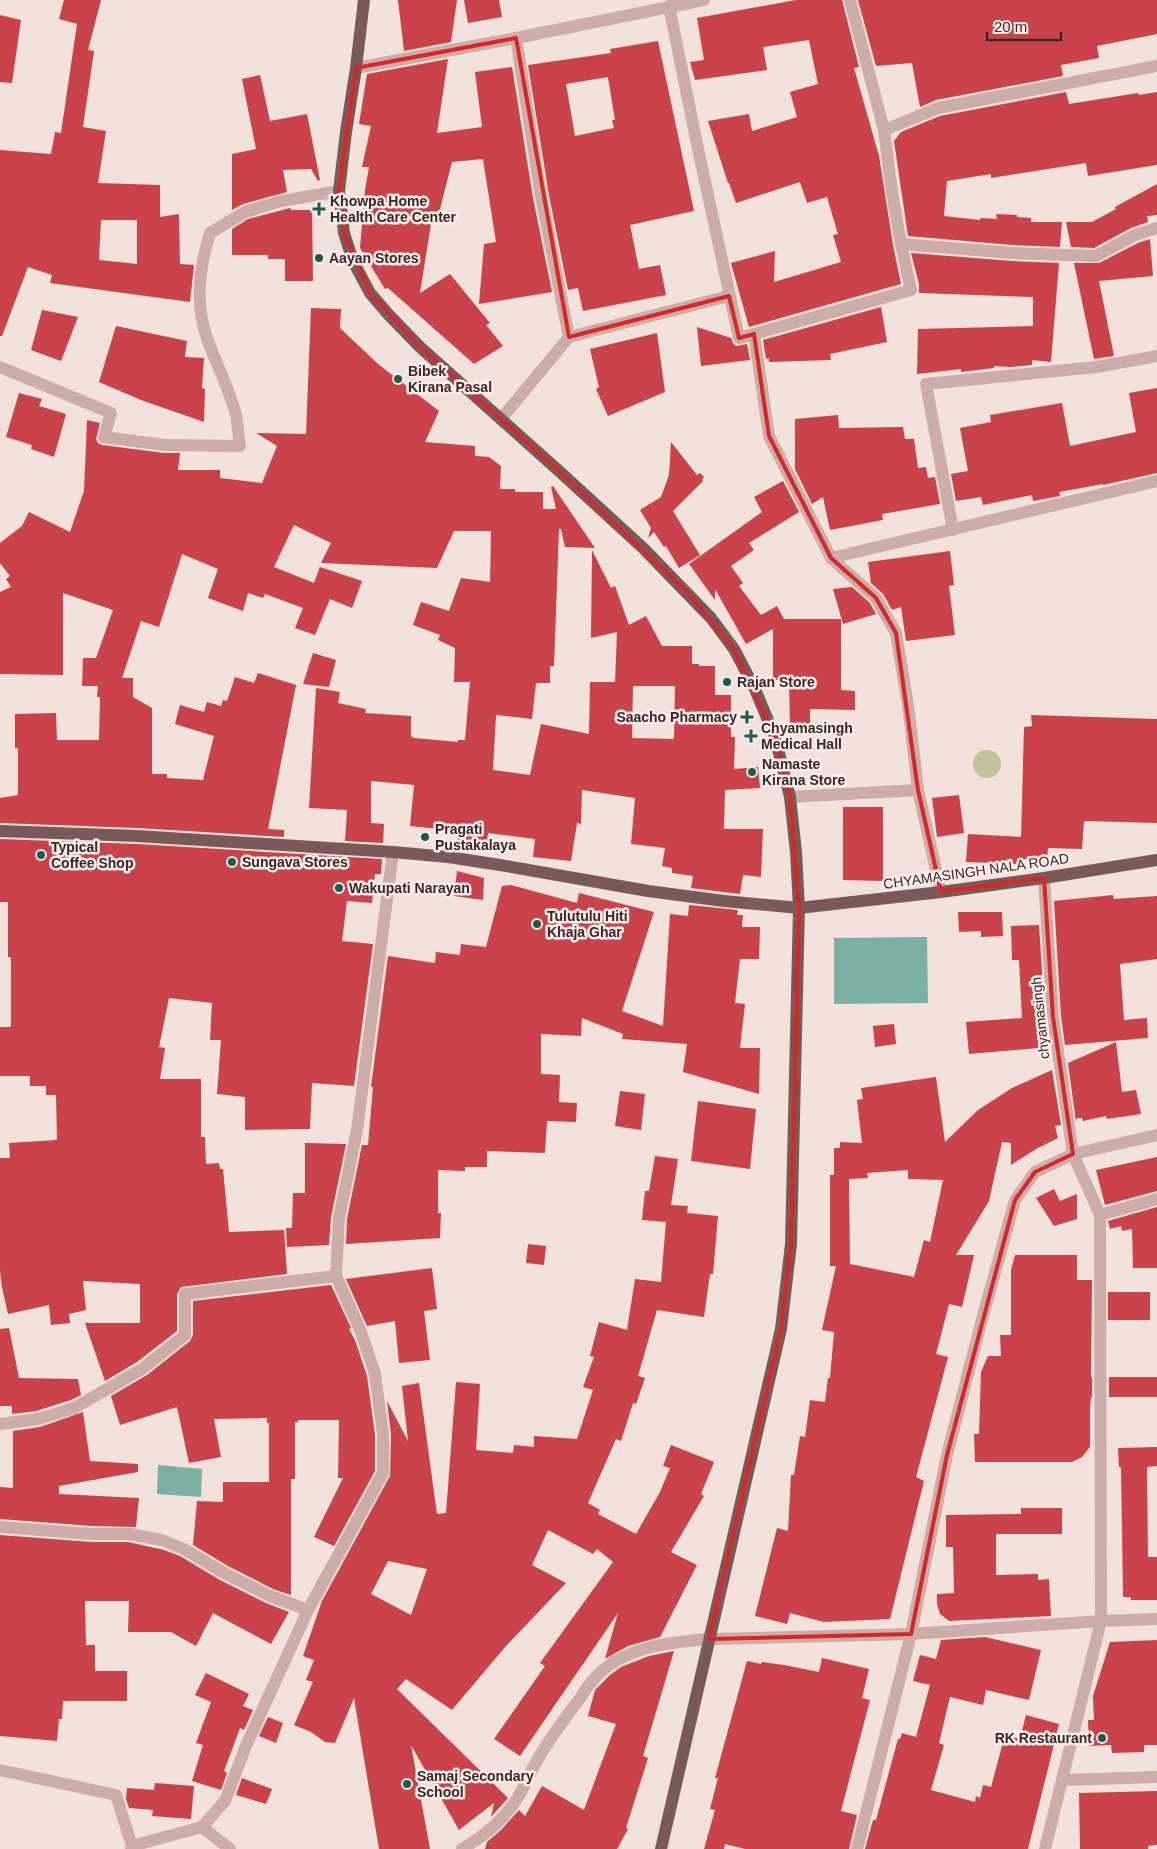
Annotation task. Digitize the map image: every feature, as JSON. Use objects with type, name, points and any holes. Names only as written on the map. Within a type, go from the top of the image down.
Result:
[{"type":"main road","points":[[364,0],[339,191],[344,233],[353,261],[370,293],[420,347],[630,536],[711,618],[734,649],[754,687],[775,737],[790,797],[796,852],[799,908],[791,1244],[781,1329],[661,1849]]},
{"type":"main road","name":"CHYAMASINGH NALA ROAD","points":[[0,831],[137,836],[448,857],[648,891],[799,908],[941,892],[1157,860]]},
{"type":"street","points":[[356,68],[704,0]]},
{"type":"street","points":[[669,6],[739,338],[911,290],[892,192],[884,130],[850,0]]},
{"type":"street","points":[[516,38],[541,196],[569,337]]},
{"type":"street","points":[[884,130],[938,108],[1157,66]]},
{"type":"street","points":[[0,367],[111,413],[104,437],[165,445],[240,446],[236,415],[206,334],[201,311],[200,285],[203,256],[210,232],[245,212],[281,201],[339,191]]},
{"type":"street","points":[[901,244],[1096,256],[1135,235],[1157,228]]},
{"type":"street","points":[[501,419],[569,337],[729,296]]},
{"type":"street","points":[[754,334],[769,436],[831,558],[876,598],[896,633],[909,712],[918,790],[941,892]]},
{"type":"street","points":[[953,530],[926,384],[1097,366],[1157,356]]},
{"type":"street","points":[[831,558],[1157,481]]},
{"type":"street","points":[[790,797],[918,790]]},
{"type":"street","points":[[0,1770],[116,1795],[131,1848],[202,1826],[226,1801],[245,1748],[308,1610],[383,1473],[382,1434],[375,1374],[361,1332],[336,1276],[339,1218],[357,1130],[393,852]]},
{"type":"street","name":"chyamasingh","points":[[1044,878],[1053,1017],[1073,1154],[1100,1215]]},
{"type":"street","points":[[858,1849],[910,1634],[947,1455],[980,1323],[1015,1200],[1035,1172],[1073,1154],[1157,1135]]},
{"type":"street","points":[[1045,1849],[1101,1621],[1100,1215],[1157,1199]]},
{"type":"street","points":[[0,1424],[38,1419],[74,1408],[142,1369],[185,1335],[185,1294],[336,1276]]},
{"type":"street","points":[[0,1527],[92,1534],[129,1534],[162,1540],[184,1549],[224,1573],[270,1596],[308,1610]]},
{"type":"street","points":[[462,1849],[477,1840],[502,1819],[521,1793],[535,1763],[560,1723],[594,1679],[610,1665],[629,1655],[652,1647],[676,1642],[708,1639],[910,1634],[1157,1619]]},
{"type":"street","points":[[1062,1780],[1157,1777]]},
{"type":"street","points":[[202,1826],[224,1847]]},
{"type":"highlighted area","points":[[516,38],[569,337],[729,296],[739,338],[754,334],[769,436],[831,558],[876,598],[896,633],[918,790],[941,892],[1044,878],[1053,1017],[1073,1154],[1035,1172],[1015,1200],[947,1455],[911,1634],[709,1639],[781,1329],[791,1244],[799,908],[790,797],[775,737],[734,649],[685,590],[559,471],[420,347],[370,293],[344,233],[339,191],[356,68]]},
{"type":"green space","points":[[987,750],[997,754],[1001,764],[997,774],[987,778],[977,774],[973,764],[977,754]]},
{"type":"water","points":[[927,937],[928,1003],[834,1004],[834,938]]},
{"type":"water","points":[[158,1465],[202,1469],[201,1497],[157,1494]]},
{"type":"building","points":[[64,0],[101,0],[88,50],[94,51],[83,127],[106,131],[98,183],[160,185],[160,217],[179,214],[180,264],[194,265],[190,302],[50,283],[52,275],[28,267],[2,336],[0,336],[0,150],[51,154],[55,132],[61,133],[77,24],[59,19]],"holes":[[[101,220],[137,220],[137,264],[99,260]]]},
{"type":"building","points":[[398,0],[457,0],[451,42],[404,51]]},
{"type":"building","points":[[464,0],[499,0],[502,17],[468,23]]},
{"type":"building","points":[[796,0],[842,0],[859,67],[854,68],[879,156],[901,284],[749,327],[731,263],[775,251],[774,282],[841,262],[833,235],[838,234],[827,197],[807,203],[800,182],[736,203],[708,121],[749,114],[752,131],[797,117],[790,92],[818,84],[809,40],[763,47],[767,70],[695,80],[690,62],[704,60],[697,18]]},
{"type":"building","points":[[858,0],[1157,0],[1157,34],[1097,46],[1099,58],[1061,65],[1063,76],[936,100],[920,107],[912,63],[876,66]]},
{"type":"building","points":[[0,15],[21,20],[12,83],[0,82]]},
{"type":"building","points":[[658,41],[694,211],[630,225],[639,269],[660,265],[666,295],[583,311],[578,288],[568,290],[549,195],[528,65],[611,53],[610,49]],"holes":[[[608,77],[615,120],[612,120],[614,128],[575,136],[566,84]]]},
{"type":"building","points":[[448,59],[437,133],[482,127],[475,72],[512,67],[533,198],[552,292],[479,304],[484,244],[496,242],[483,159],[452,162],[439,213],[433,211],[420,293],[450,274],[490,323],[486,325],[503,346],[474,364],[388,288],[385,289],[360,248],[369,167],[362,167],[371,126],[359,124],[367,74]]},
{"type":"building","points":[[260,75],[270,121],[307,114],[320,180],[318,181],[311,169],[283,170],[287,192],[243,204],[232,210],[232,154],[256,149],[242,79]]},
{"type":"building","points":[[1066,92],[1069,104],[1138,93],[1139,95],[1157,92],[1157,165],[1088,176],[1086,163],[991,178],[991,174],[947,181],[944,216],[980,220],[981,218],[997,219],[996,214],[1017,215],[1017,217],[1031,218],[1031,222],[1062,222],[1060,247],[908,236],[894,141],[901,132],[940,116]]},
{"type":"building","points":[[1157,184],[1157,215],[1147,216],[1148,222],[1131,228],[1094,248],[1071,247],[1066,222],[1092,222]]},
{"type":"building","points":[[290,208],[291,210],[312,210],[313,281],[285,281],[285,259],[268,259],[268,255],[232,255],[232,229],[248,219]]},
{"type":"building","points":[[1150,239],[1153,276],[1099,281],[1114,356],[1094,359],[1074,263],[1099,263]]},
{"type":"building","points":[[911,253],[1059,263],[1051,362],[1032,360],[1032,365],[994,366],[994,368],[961,372],[961,369],[917,374],[918,329],[1033,326],[1033,297],[919,293],[919,284]]},
{"type":"building","points":[[881,307],[887,342],[830,354],[831,360],[769,362],[769,358],[766,359],[763,340]]},
{"type":"building","points":[[311,308],[341,309],[340,328],[378,364],[439,411],[425,442],[475,446],[475,456],[489,457],[501,466],[500,489],[515,489],[515,492],[543,492],[543,509],[556,509],[551,487],[553,486],[595,548],[565,547],[561,529],[559,529],[554,666],[550,666],[550,683],[536,683],[532,719],[496,715],[493,770],[530,775],[541,724],[589,734],[590,682],[615,682],[617,632],[591,638],[592,550],[611,588],[615,586],[629,625],[646,616],[662,646],[692,646],[692,664],[715,666],[715,695],[731,695],[731,737],[735,737],[734,769],[758,767],[760,788],[725,790],[724,829],[763,829],[761,877],[743,875],[740,894],[691,888],[693,876],[672,873],[672,868],[662,866],[665,848],[631,844],[635,798],[582,790],[581,824],[577,823],[571,861],[533,857],[535,839],[488,833],[486,852],[457,849],[458,831],[410,826],[414,785],[371,781],[371,823],[384,824],[383,843],[345,841],[347,810],[309,808],[316,688],[340,692],[338,703],[366,709],[365,713],[411,716],[411,736],[414,738],[458,742],[458,740],[465,740],[470,682],[454,682],[455,648],[438,640],[440,635],[413,625],[421,602],[449,611],[461,578],[490,582],[491,531],[454,531],[437,568],[321,563],[331,543],[294,525],[274,567],[314,583],[320,567],[362,581],[352,608],[330,599],[315,635],[295,628],[303,608],[265,594],[263,598],[248,593],[243,611],[208,598],[218,569],[182,554],[159,627],[141,621],[122,678],[133,678],[133,697],[152,708],[152,774],[167,774],[167,778],[203,780],[214,736],[175,724],[180,705],[204,712],[207,702],[221,706],[223,700],[227,701],[235,677],[254,683],[258,673],[296,685],[268,829],[284,830],[284,837],[137,828],[0,823],[0,798],[18,795],[18,748],[15,748],[15,714],[56,713],[57,740],[99,740],[100,697],[97,697],[98,686],[82,686],[83,658],[96,658],[113,610],[63,593],[63,675],[0,674],[0,592],[11,587],[6,579],[10,576],[0,563],[0,543],[22,526],[29,512],[70,532],[84,491],[87,420],[100,423],[96,439],[102,445],[164,453],[180,453],[178,470],[220,470],[220,478],[262,483],[277,446],[256,433],[306,434]],"holes":[[[633,686],[675,686],[674,739],[632,738]]]},
{"type":"building","points":[[42,310],[78,317],[61,361],[31,350]]},
{"type":"building","points":[[116,326],[187,341],[185,357],[204,358],[202,388],[205,389],[204,422],[141,400],[99,382]]},
{"type":"building","points":[[697,327],[731,338],[736,346],[747,344],[750,360],[701,366]]},
{"type":"building","points":[[657,333],[665,392],[608,416],[596,389],[599,387],[590,349]]},
{"type":"building","points":[[1157,388],[1157,473],[1103,485],[1059,492],[1060,496],[1033,501],[1032,495],[983,505],[981,497],[956,501],[951,474],[968,471],[960,428],[991,422],[990,415],[1062,403],[1070,446],[1136,432],[1129,393]]},
{"type":"building","points":[[19,393],[42,399],[39,406],[66,414],[54,457],[31,449],[32,445],[6,437]]},
{"type":"building","points":[[838,415],[839,428],[903,427],[905,439],[914,439],[918,468],[926,467],[928,478],[935,477],[940,504],[882,514],[883,520],[830,530],[823,497],[812,504],[795,469],[795,419]]},
{"type":"building","points":[[671,442],[697,475],[700,473],[704,477],[703,481],[673,511],[700,555],[679,568],[666,546],[664,547],[654,532],[648,538],[651,528],[640,510],[661,497],[669,475]]},
{"type":"building","points":[[783,481],[799,512],[749,543],[754,550],[731,566],[743,583],[739,586],[761,615],[777,606],[784,619],[841,619],[841,690],[855,691],[855,710],[810,709],[810,727],[790,727],[789,680],[773,680],[773,629],[746,644],[715,589],[715,600],[689,564],[762,512],[754,497]]},
{"type":"building","points":[[950,551],[954,585],[949,586],[955,635],[906,641],[901,607],[892,610],[883,594],[871,583],[868,562]]},
{"type":"building","points":[[852,587],[870,603],[876,614],[843,624],[833,589]]},
{"type":"building","points":[[313,653],[336,660],[329,687],[303,684]]},
{"type":"building","points":[[1031,715],[1157,719],[1157,823],[1084,821],[1082,849],[1048,848],[1047,860],[1020,859],[1020,864],[966,862],[968,834],[1021,837],[1024,727],[1032,726]]},
{"type":"building","points":[[959,795],[964,833],[937,837],[932,798]]},
{"type":"building","points":[[843,807],[883,807],[883,881],[843,880]]},
{"type":"building","points":[[0,839],[137,844],[382,859],[381,874],[375,874],[372,903],[347,901],[342,941],[373,944],[354,1086],[312,1083],[310,1129],[245,1130],[245,1097],[217,1094],[221,1040],[210,1040],[212,1003],[169,998],[159,1047],[165,1048],[160,1079],[201,1079],[201,1137],[205,1137],[206,1164],[219,1163],[220,1169],[223,1169],[229,1232],[284,1230],[287,1274],[181,1287],[177,1294],[177,1331],[137,1362],[105,1381],[85,1323],[140,1323],[140,1284],[83,1281],[86,1310],[69,1314],[70,1323],[51,1325],[49,1305],[8,1314],[2,1287],[0,1271],[0,1158],[10,1158],[9,1143],[57,1139],[56,1095],[46,1095],[46,1086],[30,1086],[30,1076],[0,1076],[0,1027],[11,1027],[11,957],[8,957],[8,902],[0,902]]},
{"type":"building","points":[[457,871],[484,878],[483,900],[454,896]]},
{"type":"building","points":[[511,885],[577,903],[579,893],[654,912],[622,1011],[663,1026],[670,914],[688,916],[689,905],[738,910],[737,915],[743,915],[742,927],[760,927],[759,959],[740,959],[735,1003],[745,1004],[740,1048],[760,1048],[759,1094],[683,1072],[687,1044],[622,1039],[623,1034],[582,1018],[581,1036],[541,1034],[541,1074],[560,1075],[559,1102],[577,1103],[576,1122],[547,1121],[545,1153],[487,1151],[487,1167],[465,1167],[465,1171],[438,1170],[438,1213],[441,1213],[440,1238],[346,1244],[347,1219],[362,1145],[368,1145],[373,1087],[371,1087],[388,956],[435,963],[436,952],[460,955],[461,944],[486,947],[502,886]]},
{"type":"building","points":[[1113,895],[1114,899],[1157,896],[1157,959],[1120,964],[1124,1020],[1147,1018],[1148,1038],[1065,1045],[1061,1016],[1054,901]]},
{"type":"building","points":[[958,912],[1002,912],[1003,936],[981,937],[981,931],[959,932]]},
{"type":"building","points":[[1039,925],[1045,1018],[1049,1047],[969,1054],[966,1022],[1022,1018],[1019,960],[1012,960],[1011,926]]},
{"type":"building","points":[[894,1024],[896,1044],[875,1047],[873,1026]]},
{"type":"building","points":[[1116,1042],[1122,1092],[1136,1090],[1141,1114],[1107,1119],[1106,1116],[1083,1121],[1082,1118],[1077,1118],[1076,1122],[1068,1063]]},
{"type":"building","points":[[1052,1070],[1061,1125],[1055,1126],[1058,1138],[1011,1165],[1011,1143],[1002,1142],[989,1201],[956,1255],[974,1255],[962,1307],[949,1304],[936,1354],[948,1357],[916,1477],[924,1481],[890,1619],[824,1622],[790,1613],[787,1624],[755,1616],[777,1528],[788,1531],[791,1475],[794,1475],[800,1436],[805,1437],[810,1400],[825,1402],[828,1378],[830,1378],[834,1332],[822,1330],[836,1266],[830,1266],[830,1175],[834,1175],[834,1148],[840,1148],[840,1142],[862,1143],[857,1100],[863,1099],[861,1088],[936,1077],[945,1142],[978,1110],[1012,1088]],"holes":[[[908,1170],[908,1179],[943,1180],[930,1242],[924,1240],[914,1277],[850,1264],[849,1179],[868,1178],[867,1173]]]},
{"type":"building","points":[[620,1091],[645,1094],[641,1130],[615,1126]]},
{"type":"building","points":[[698,1101],[756,1109],[750,1169],[691,1161]]},
{"type":"building","points":[[305,1143],[346,1144],[331,1217],[329,1245],[287,1247],[286,1228],[292,1228],[293,1193],[305,1193]]},
{"type":"building","points":[[655,1156],[678,1159],[671,1205],[688,1206],[687,1213],[718,1216],[713,1274],[710,1274],[704,1317],[657,1310],[638,1376],[645,1378],[636,1404],[633,1403],[621,1441],[616,1439],[588,1503],[600,1510],[598,1514],[636,1534],[660,1492],[670,1468],[663,1466],[671,1445],[714,1462],[701,1494],[704,1496],[671,1552],[697,1565],[660,1637],[628,1646],[605,1659],[618,1613],[520,1756],[494,1739],[545,1666],[540,1663],[613,1562],[597,1549],[593,1554],[548,1530],[532,1565],[566,1583],[506,1646],[452,1710],[406,1679],[397,1689],[508,1798],[491,1817],[494,1803],[459,1830],[411,1745],[430,1849],[379,1849],[354,1698],[335,1743],[325,1742],[311,1732],[294,1725],[313,1682],[306,1680],[314,1660],[303,1656],[322,1601],[390,1476],[391,1434],[387,1401],[408,1441],[402,1386],[419,1383],[437,1514],[446,1513],[456,1382],[480,1384],[476,1450],[513,1453],[514,1445],[534,1447],[534,1436],[577,1439],[593,1390],[583,1387],[594,1357],[590,1356],[599,1322],[627,1330],[635,1279],[661,1282],[666,1222],[642,1220],[645,1191],[649,1191]],"holes":[[[388,1561],[427,1569],[411,1615],[371,1594]]]},
{"type":"building","points":[[1157,1157],[1157,1191],[1105,1205],[1096,1170]]},
{"type":"building","points":[[1054,1189],[1060,1201],[1077,1194],[1077,1219],[1054,1226],[1036,1198]]},
{"type":"building","points":[[1157,1207],[1157,1268],[1133,1268],[1132,1229],[1122,1231],[1121,1226],[1110,1229],[1108,1221]]},
{"type":"building","points":[[528,1244],[546,1246],[544,1265],[526,1263]]},
{"type":"building","points":[[1015,1255],[1077,1255],[1077,1280],[1092,1280],[1090,1447],[1082,1457],[1072,1462],[975,1462],[974,1434],[979,1434],[981,1372],[988,1356],[1001,1356],[1000,1335],[1011,1335],[1011,1270]]},
{"type":"building","points":[[432,1268],[437,1309],[424,1311],[430,1360],[399,1363],[395,1321],[367,1326],[346,1279]]},
{"type":"building","points":[[331,1285],[351,1328],[349,1329],[355,1340],[367,1376],[375,1435],[375,1471],[334,1546],[314,1537],[343,1478],[338,1478],[339,1420],[298,1420],[298,1422],[295,1422],[295,1479],[291,1479],[291,1595],[273,1589],[228,1566],[193,1545],[197,1501],[223,1502],[223,1482],[269,1482],[269,1423],[267,1423],[267,1418],[214,1419],[221,1457],[189,1463],[177,1407],[120,1425],[111,1396],[147,1375],[190,1341],[193,1335],[193,1301]]},
{"type":"building","points":[[1108,1292],[1150,1292],[1150,1320],[1108,1320]]},
{"type":"building","points":[[9,1328],[19,1378],[78,1379],[81,1395],[36,1411],[12,1414],[12,1406],[0,1406],[0,1329]]},
{"type":"building","points":[[1109,1377],[1157,1377],[1157,1397],[1109,1397]]},
{"type":"building","points":[[83,1412],[90,1461],[138,1464],[138,1472],[59,1486],[59,1494],[139,1498],[136,1527],[92,1526],[0,1519],[0,1487],[13,1488],[13,1431],[40,1427]]},
{"type":"building","points":[[1157,1447],[1157,1466],[1147,1467],[1148,1557],[1157,1557],[1157,1600],[1131,1600],[1131,1597],[1123,1597],[1121,1467],[1119,1467],[1118,1448]]},
{"type":"building","points":[[1021,1508],[1062,1508],[1062,1534],[996,1534],[996,1575],[1038,1574],[1038,1580],[1049,1579],[1051,1616],[949,1621],[940,1614],[937,1604],[937,1594],[954,1593],[953,1547],[946,1547],[946,1515],[1021,1514]]},
{"type":"building","points":[[0,1535],[91,1542],[128,1542],[164,1550],[180,1556],[220,1580],[266,1603],[289,1612],[271,1644],[213,1613],[196,1646],[171,1632],[128,1632],[129,1601],[85,1601],[86,1645],[95,1645],[95,1671],[127,1671],[127,1701],[63,1701],[62,1719],[59,1719],[57,1741],[0,1736]]},
{"type":"building","points":[[985,1637],[1041,1650],[1029,1700],[986,1690],[983,1705],[950,1697],[939,1743],[944,1745],[931,1790],[975,1802],[976,1796],[980,1798],[983,1785],[991,1787],[1005,1735],[1020,1739],[1026,1715],[1059,1724],[1028,1849],[865,1849],[873,1820],[876,1820],[898,1739],[900,1739],[902,1733],[916,1737],[930,1685],[913,1681],[920,1655],[936,1659],[941,1640]]},
{"type":"building","points":[[1157,1640],[1157,1745],[1144,1745],[1144,1752],[1112,1753],[1111,1745],[1089,1746],[1088,1720],[1094,1720],[1093,1696],[1110,1642]]},
{"type":"building","points":[[674,1651],[643,1756],[648,1758],[626,1828],[628,1829],[617,1849],[485,1849],[487,1842],[519,1810],[525,1816],[542,1786],[584,1810],[616,1724],[588,1716],[595,1690],[621,1667],[649,1656]]},
{"type":"building","points":[[822,1658],[869,1669],[862,1698],[870,1700],[841,1811],[857,1815],[849,1849],[745,1849],[725,1844],[724,1849],[704,1849],[715,1810],[710,1809],[718,1778],[715,1778],[747,1661],[784,1665],[819,1672]]},
{"type":"building","points":[[206,1673],[249,1694],[243,1706],[253,1710],[244,1730],[240,1728],[224,1771],[227,1773],[221,1790],[192,1781],[203,1745],[196,1743],[211,1702],[195,1695]]},
{"type":"building","points":[[268,1717],[283,1723],[276,1743],[259,1736]]},
{"type":"building","points":[[242,1778],[272,1789],[266,1804],[236,1795]]},
{"type":"building","points":[[155,1783],[194,1786],[191,1819],[152,1816],[153,1810],[129,1808],[126,1799],[127,1788],[154,1790]]},
{"type":"building","points":[[1157,1791],[1157,1845],[1148,1846],[1148,1849],[1080,1849],[1079,1793]]},
{"type":"place","name":"Khowpa Home Health Care Center","points":[[319,209]]},
{"type":"place","name":"Aayan Stores","points":[[319,258]]},
{"type":"place","name":"Bibek Kirana Pasal","points":[[398,379]]},
{"type":"place","name":"Rajan Store","points":[[727,682]]},
{"type":"place","name":"Saacho Pharmacy","points":[[747,717]]},
{"type":"place","name":"Chyamasingh Medical Hall","points":[[751,736]]},
{"type":"place","name":"Namaste Kirana Store","points":[[752,772]]},
{"type":"place","name":"Pragati Pustakalaya","points":[[425,837]]},
{"type":"place","name":"Typical Coffee Shop","points":[[41,855]]},
{"type":"place","name":"Sungava Stores","points":[[232,862]]},
{"type":"place","name":"Wakupati Narayan","points":[[339,888]]},
{"type":"place","name":"Tulutulu Hiti Khaja Ghar","points":[[537,924]]},
{"type":"place","name":"RK Restaurant","points":[[1102,1738]]},
{"type":"place","name":"Samaj Secondary School","points":[[407,1784]]}]
